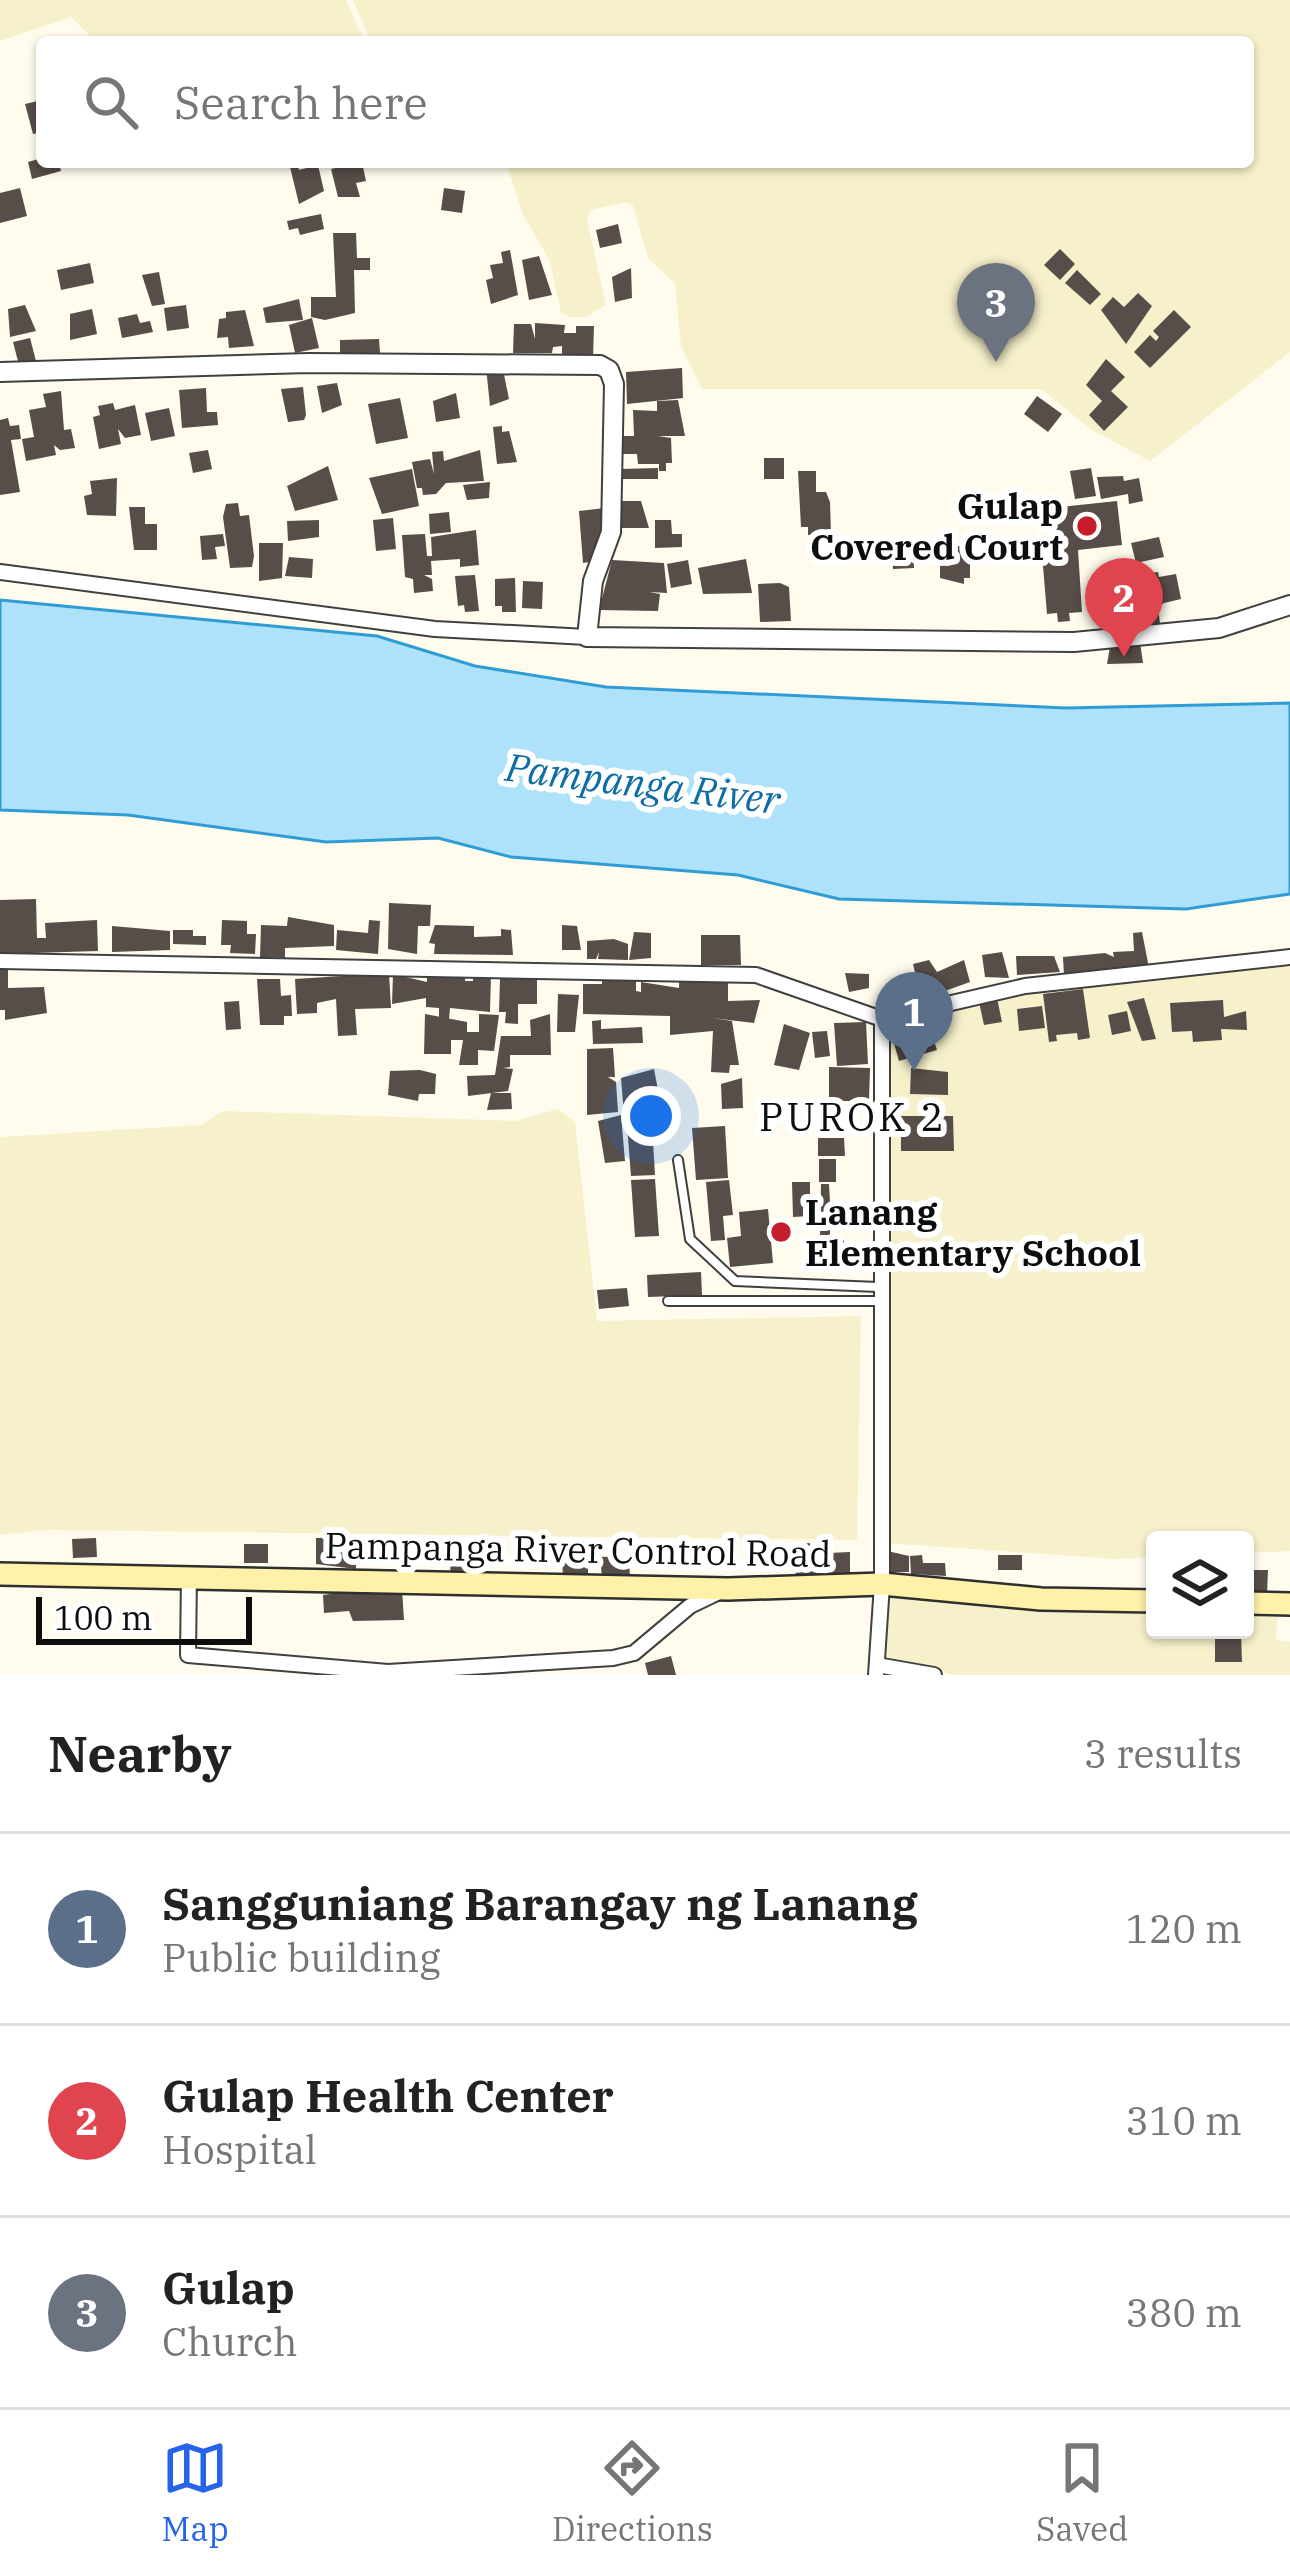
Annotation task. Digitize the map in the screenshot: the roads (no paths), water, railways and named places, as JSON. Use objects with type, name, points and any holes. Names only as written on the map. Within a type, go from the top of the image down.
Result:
[{"type":"main road","name":"Pampanga River Control Road","points":[[0,1574],[189,1574],[728,1588],[882,1585],[1041,1599],[1146,1601]]},
{"type":"main road","points":[[1254,1603],[1290,1604]]},
{"type":"street","points":[[0,372],[309,363],[600,365],[609,370],[614,384],[614,485],[611,532],[593,581],[587,637]]},
{"type":"street","points":[[0,572],[435,628],[587,637],[1074,642],[1219,628],[1290,605]]},
{"type":"street","points":[[0,961],[756,975],[882,1019],[1025,986],[1290,957]]},
{"type":"street","points":[[882,1019],[878,1294],[882,1585],[876,1670],[934,1675]]},
{"type":"street","points":[[189,1574],[188,1655],[388,1672],[634,1653],[690,1606],[728,1588]]},
{"type":"lane","points":[[678,1160],[690,1239],[735,1281],[878,1294]]},
{"type":"lane","points":[[668,1300],[878,1294]]},
{"type":"water","name":"Pampanga River","points":[[0,600],[377,636],[475,666],[606,687],[1066,708],[1290,703],[1290,894],[1186,909],[839,899],[738,875],[511,857],[438,838],[326,842],[128,815],[0,810]]},
{"type":"place","name":"Gulap","points":[[996,362]]},
{"type":"place","name":"Gulap Covered Court","points":[[1087,526]]},
{"type":"place","name":"Gulap Health Center","points":[[1124,657]]},
{"type":"place","name":"Sangguniang Barangay ng Lanang","points":[[914,1071]]},
{"type":"place","name":"Lanang Elementary School","points":[[781,1232]]},
{"type":"district","name":"PUROK 2","points":[[853,1116]]}]
